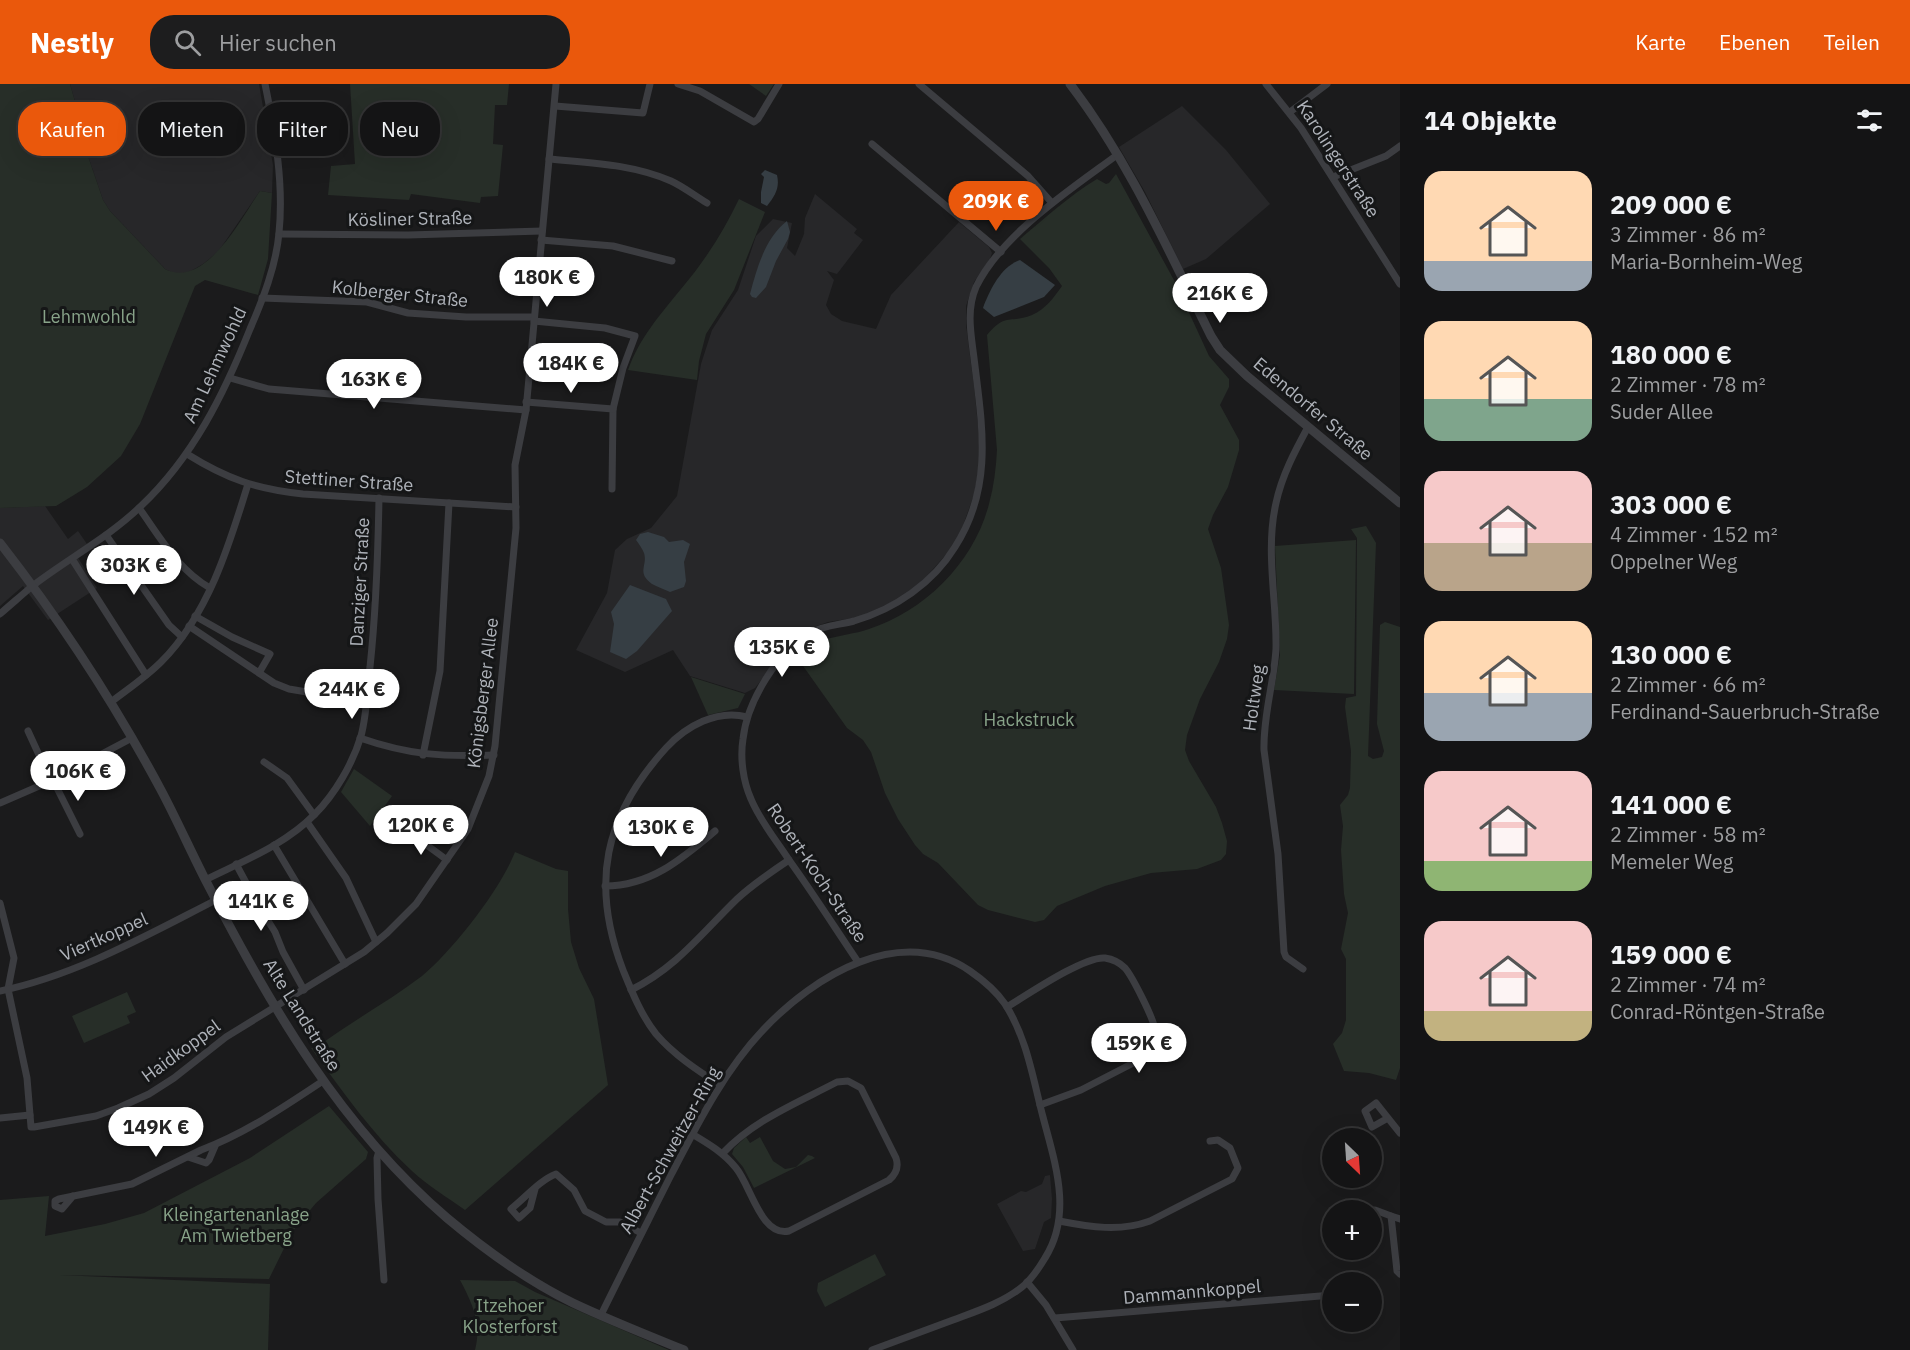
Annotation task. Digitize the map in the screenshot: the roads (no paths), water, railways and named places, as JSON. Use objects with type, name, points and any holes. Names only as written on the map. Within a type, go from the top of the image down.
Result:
[{"type":"street","name":"Am Lehmwohld","points":[[0,614],[32,587],[106,535],[139,508],[171,475],[187,454],[230,378],[262,298],[279,234],[278,168],[265,84]]},
{"type":"street","name":"Königsberger Allee","points":[[275,1006],[304,990],[376,942],[412,908],[468,829],[489,776],[494,755],[515,535],[515,465],[526,406],[556,84]]},
{"type":"street","points":[[555,106],[643,113],[650,84]]},
{"type":"street","points":[[678,84],[700,91],[754,122],[778,84]]},
{"type":"street","points":[[919,84],[1028,176],[1052,203]]},
{"type":"street","name":"Edendorfer Straße","points":[[1070,84],[1087,106],[1139,192],[1217,346],[1247,376],[1400,503]]},
{"type":"street","name":"Karolingerstraße","points":[[1266,84],[1290,112],[1400,284]]},
{"type":"street","points":[[1290,112],[1326,84]]},
{"type":"street","points":[[872,144],[1001,252]]},
{"type":"street","points":[[1333,177],[1386,156],[1400,146]]},
{"type":"street","name":"Robert-Koch-Straße","points":[[858,962],[760,817],[747,788],[743,766],[742,746],[747,717],[766,680],[795,644],[823,627],[867,617],[903,599],[936,572],[957,545],[975,507],[983,465],[983,439],[970,307],[979,283],[1001,252],[1052,203],[1117,155]]},
{"type":"street","points":[[549,159],[614,165],[650,173],[674,182],[707,203]]},
{"type":"street","name":"Kösliner Straße","points":[[279,234],[396,235],[542,231]]},
{"type":"street","points":[[541,240],[613,246],[672,261]]},
{"type":"street","name":"Kolberger Straße","points":[[262,298],[367,302],[408,313],[534,319],[605,328],[635,336],[619,382],[613,409]]},
{"type":"street","points":[[230,378],[269,389],[526,406],[613,409],[612,489]]},
{"type":"street","name":"Holtweg","points":[[1303,969],[1286,957],[1284,952],[1278,854],[1263,746],[1264,718],[1275,658],[1272,541],[1274,511],[1285,473],[1308,427]]},
{"type":"street","name":"Stettiner Straße","points":[[187,454],[223,474],[248,484],[303,494],[516,507]]},
{"type":"street","points":[[111,702],[168,655],[189,626],[226,554],[248,484]]},
{"type":"street","name":"Danziger Straße","points":[[205,880],[274,846],[307,822],[334,791],[350,762],[360,738],[366,702],[376,609],[379,498]]},
{"type":"street","points":[[423,754],[440,671],[449,503]]},
{"type":"street","points":[[139,508],[183,567],[195,579],[210,588]]},
{"type":"street","points":[[106,535],[167,623],[182,637]]},
{"type":"street","name":"Alte Landstraße","points":[[0,543],[111,702],[160,789],[205,880],[275,1006],[323,1081],[364,1134],[434,1206],[468,1234],[544,1286],[573,1303],[684,1350]]},
{"type":"street","points":[[72,559],[146,675]]},
{"type":"street","points":[[195,616],[232,637],[270,654],[259,673]]},
{"type":"street","points":[[189,626],[274,683],[289,689],[366,702]]},
{"type":"street","points":[[720,1084],[691,1066],[664,1042],[647,1020],[631,990],[611,936],[606,913],[605,886],[609,850],[619,820],[634,792],[661,754],[677,737],[704,720],[727,715],[747,717]]},
{"type":"street","points":[[28,731],[80,834]]},
{"type":"street","points":[[0,803],[52,781],[132,738]]},
{"type":"street","points":[[360,738],[396,749],[423,754],[494,755]]},
{"type":"street","points":[[264,762],[287,778],[314,815]]},
{"type":"street","points":[[307,822],[346,878],[376,942]]},
{"type":"street","points":[[605,886],[638,881],[661,872],[684,858],[716,831]]},
{"type":"street","points":[[409,832],[447,860]]},
{"type":"street","points":[[274,846],[345,964]]},
{"type":"street","points":[[631,990],[672,965],[740,897],[789,860]]},
{"type":"street","points":[[236,864],[275,932],[304,990]]},
{"type":"street","name":"Viertkoppel","points":[[4,990],[62,972],[108,953],[216,900]]},
{"type":"street","points":[[0,903],[14,958],[4,990],[27,1078],[30,1115],[0,1118]]},
{"type":"street","name":"Albert-Schweitzer-Ring","points":[[601,1315],[641,1233],[720,1084],[764,1029],[789,1005],[858,962],[876,956],[921,953],[942,958],[977,976],[993,989],[1007,1007],[1018,1028],[1057,1168],[1060,1197],[1059,1221],[1049,1251],[1027,1282],[1009,1296],[982,1309],[872,1350]]},
{"type":"street","points":[[1007,1007],[1072,969],[1090,961],[1105,958],[1116,962],[1126,970],[1154,1025],[1155,1040],[1150,1051],[1143,1058],[1081,1090],[1040,1105]]},
{"type":"street","name":"Haidkoppel","points":[[30,1115],[31,1127],[96,1116],[141,1098],[170,1082],[212,1047],[275,1006]]},
{"type":"street","points":[[73,1196],[132,1184],[188,1156],[215,1146],[279,1111],[323,1081]]},
{"type":"street","points":[[692,1134],[723,1153],[740,1173],[768,1225],[776,1231],[789,1232],[889,1180],[894,1175],[897,1166],[896,1158],[861,1088],[848,1081],[837,1082],[758,1124],[742,1134],[723,1153]]},
{"type":"street","points":[[1388,1118],[1400,1133]]},
{"type":"street","points":[[1059,1221],[1100,1228],[1136,1226],[1232,1179],[1238,1168],[1230,1148],[1218,1140],[1210,1141]]},
{"type":"street","points":[[188,1156],[206,1163],[215,1146]]},
{"type":"street","points":[[379,1151],[377,1158],[378,1199],[384,1280]]},
{"type":"street","points":[[535,1189],[556,1174],[574,1190],[585,1210],[606,1222],[620,1222],[641,1233]]},
{"type":"street","points":[[1382,1213],[1400,1219]]},
{"type":"street","points":[[1391,1216],[1396,1270],[1400,1274]]},
{"type":"street","points":[[1027,1282],[1055,1318],[1073,1350]]},
{"type":"street","name":"Dammannkoppel","points":[[1055,1318],[1322,1296]]},
{"type":"park label","name":"Lehmwohld","points":[[89,317]]},
{"type":"park label","name":"Hackstruck","points":[[1029,720]]},
{"type":"park label","name":"Kleingartenanlage Am Twietberg","points":[[236,1225]]},
{"type":"park label","name":"Itzehoer Klosterforst","points":[[510,1316]]}]
